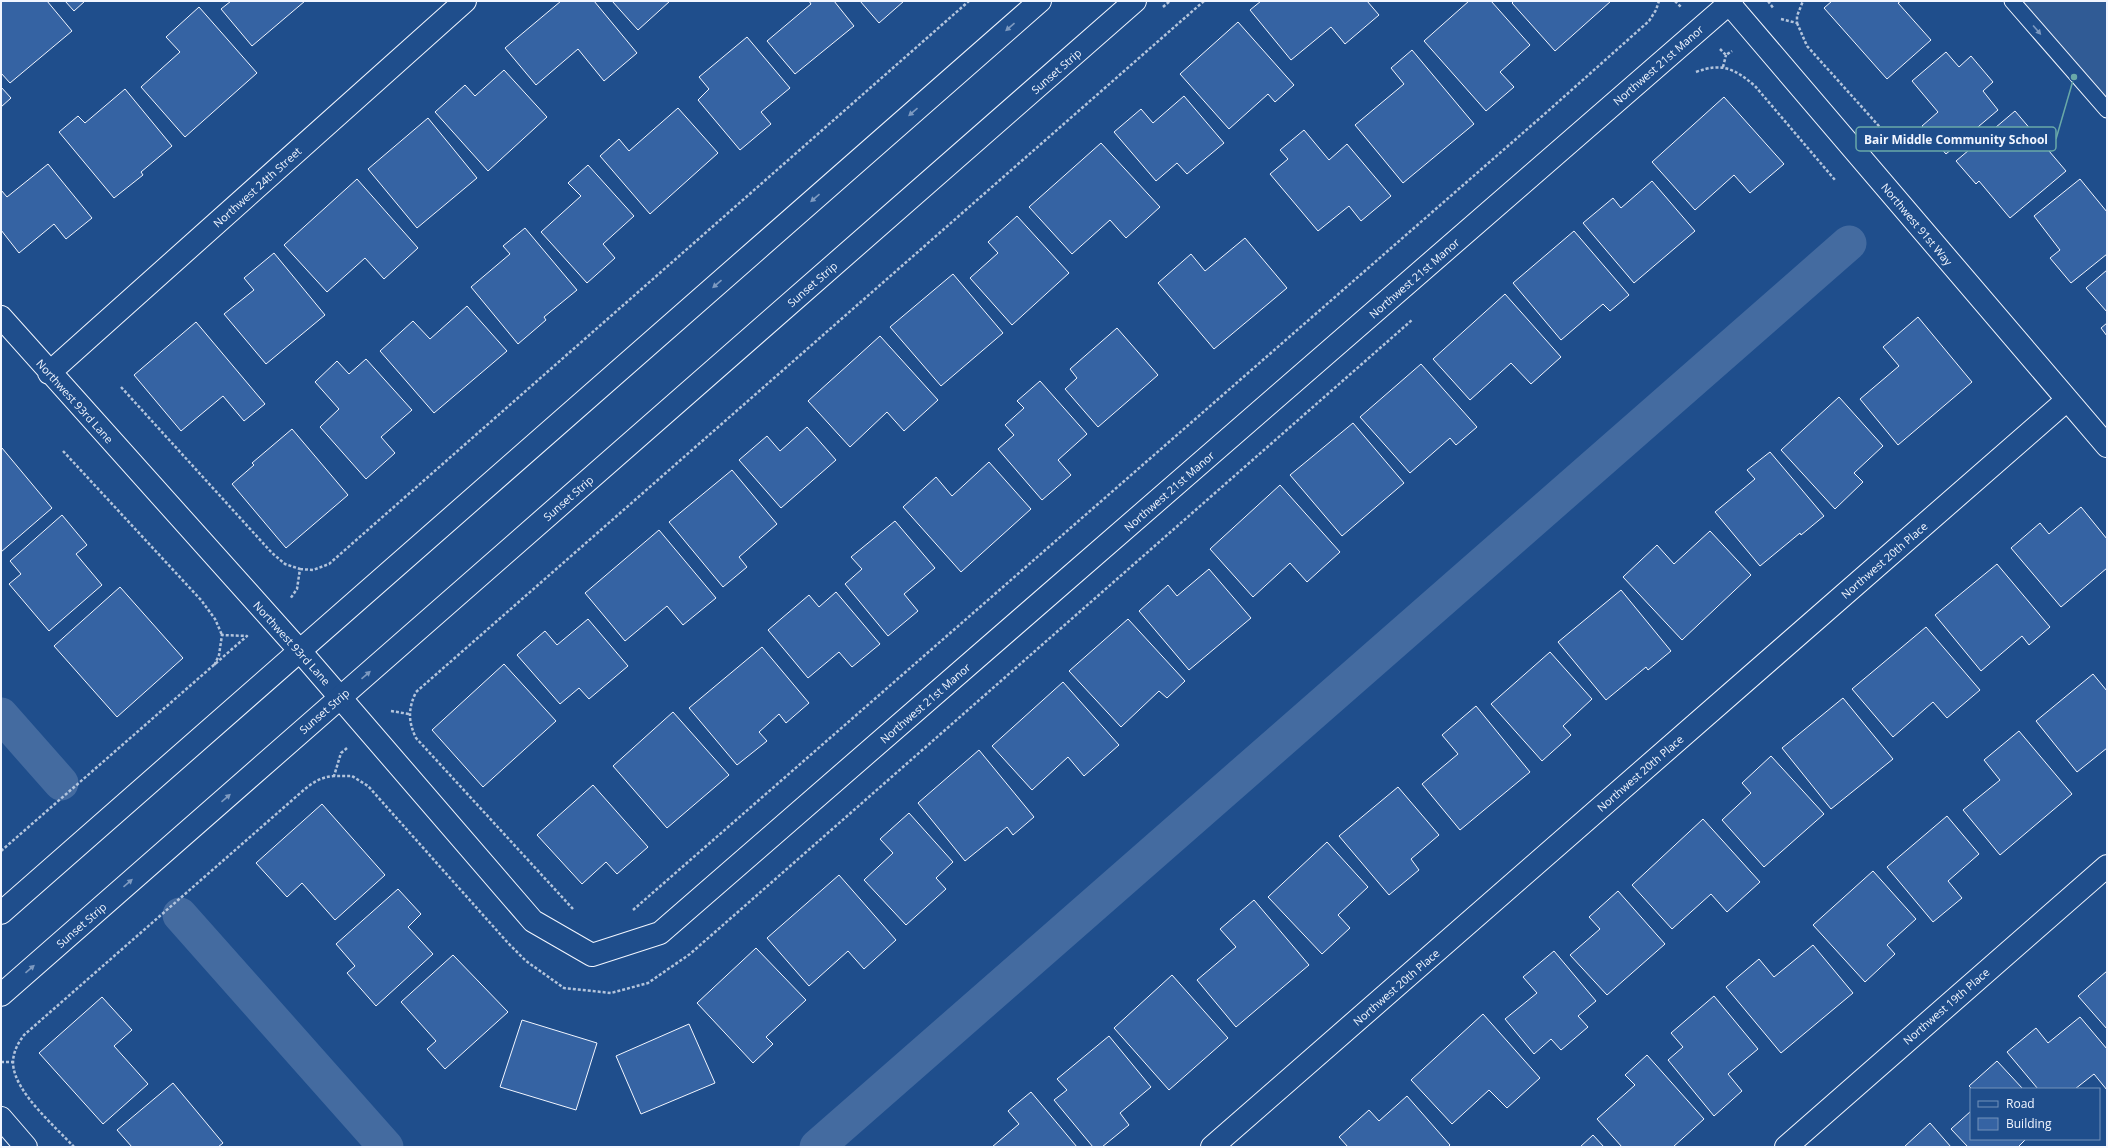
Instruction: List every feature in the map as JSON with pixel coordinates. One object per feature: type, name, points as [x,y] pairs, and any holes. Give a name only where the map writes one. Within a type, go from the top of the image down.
[{"type":"street","name":"Northwest 24th Street","points":[[49,373],[465,1]]},
{"type":"street","points":[[1,913],[1040,1]]},
{"type":"street","name":"Sunset Strip","points":[[1,995],[1135,1]]},
{"type":"street","name":"Northwest 91st Way","points":[[1730,2],[2107,446]]},
{"type":"street","name":"Northwest 21st Manor","points":[[592,955],[660,933],[1730,2]]},
{"type":"street","name":"Northwest 93rd Lane","points":[[1,317],[49,373],[300,651],[533,921],[592,955]]},
{"type":"street","name":"Northwest 20th Place","points":[[1212,1147],[2067,400]]},
{"type":"street","name":"Northwest 19th Place","points":[[1786,1147],[2107,866]]},
{"type":"street","points":[[1,1118],[26,1147]]},
{"type":"lane","points":[[2012,1],[2107,110]]},
{"type":"path","points":[[121,387],[272,553],[285,564],[300,569],[313,570],[329,564],[970,1]]},
{"type":"path","points":[[575,912],[416,738],[410,724],[409,714],[410,705],[416,692],[1204,1]]},
{"type":"path","points":[[628,914],[1548,111],[1649,21],[1656,10],[1659,1]]},
{"type":"path","points":[[1803,1],[1797,16],[1797,23],[1807,46],[1887,135]]},
{"type":"path","points":[[1781,19],[1797,23]]},
{"type":"path","points":[[1723,67],[1726,55]]},
{"type":"path","points":[[1690,77],[1696,72],[1708,67],[1723,67],[1739,72],[1755,86],[1835,180]]},
{"type":"path","points":[[63,451],[201,600],[215,618],[222,635],[219,655],[214,666]]},
{"type":"path","points":[[1,851],[293,596],[297,589],[300,569]]},
{"type":"path","points":[[222,635],[247,636]]},
{"type":"path","points":[[74,1147],[27,1096],[15,1076],[13,1062],[15,1048],[24,1035],[312,783],[324,777],[334,776]]},
{"type":"path","points":[[1,1062],[13,1062]]},
{"type":"shaded area","points":[[2020,1],[2107,1],[2107,101]]},
{"type":"building","points":[[1,1],[47,1],[72,31],[10,83],[1,73]]},
{"type":"building","points":[[65,1],[85,1],[74,11]]},
{"type":"building","points":[[231,1],[305,1],[252,46],[221,9]]},
{"type":"building","points":[[561,1],[594,1],[637,53],[604,81],[578,49],[536,85],[505,48]]},
{"type":"building","points":[[612,1],[670,1],[638,30]]},
{"type":"building","points":[[809,1],[834,1],[854,26],[795,74],[767,41],[811,4]]},
{"type":"building","points":[[860,1],[904,1],[879,23]]},
{"type":"building","points":[[1261,1],[1367,1],[1379,15],[1345,44],[1331,27],[1291,60],[1250,10]]},
{"type":"building","points":[[1469,1],[1491,1],[1530,45],[1500,72],[1514,87],[1486,111],[1424,41]]},
{"type":"building","points":[[1514,1],[1611,1],[1555,51],[1512,3]]},
{"type":"building","points":[[1832,1],[1901,1],[1898,3],[1931,40],[1887,79],[1824,8]]},
{"type":"building","points":[[199,7],[257,73],[185,137],[141,87],[180,52],[166,37]]},
{"type":"building","points":[[1238,22],[1294,85],[1275,102],[1268,94],[1229,129],[1180,74]]},
{"type":"building","points":[[747,37],[790,88],[761,112],[771,124],[740,150],[698,100],[709,89],[699,77]]},
{"type":"building","points":[[1412,50],[1474,124],[1403,183],[1355,125],[1404,84],[1391,68]]},
{"type":"building","points":[[1946,52],[1959,67],[1971,56],[1993,82],[1983,91],[1998,110],[1946,154],[1922,126],[1938,112],[1912,81]]},
{"type":"building","points":[[504,70],[547,117],[488,171],[435,112],[465,85],[475,96]]},
{"type":"building","points":[[1,87],[11,98],[1,107]]},
{"type":"building","points":[[125,89],[172,146],[141,172],[143,175],[114,198],[59,132],[78,116],[85,123]]},
{"type":"building","points":[[1184,96],[1224,143],[1187,174],[1177,163],[1156,181],[1114,132],[1141,109],[1153,123]]},
{"type":"building","points":[[1724,97],[1784,164],[1750,193],[1734,175],[1695,210],[1652,162]]},
{"type":"building","points":[[678,108],[718,153],[650,214],[600,156],[619,139],[629,151]]},
{"type":"building","points":[[2015,111],[2066,171],[2010,218],[1979,181],[1976,184],[1956,161]]},
{"type":"building","points":[[428,118],[477,178],[417,228],[368,169]]},
{"type":"building","points":[[1304,130],[1329,160],[1347,144],[1391,196],[1361,221],[1349,206],[1318,231],[1270,174],[1288,159],[1280,150]]},
{"type":"building","points":[[1101,143],[1160,207],[1126,238],[1110,220],[1072,254],[1029,207]]},
{"type":"building","points":[[48,164],[92,218],[66,239],[54,224],[19,253],[1,230],[1,190],[7,197]]},
{"type":"building","points":[[588,165],[634,216],[603,244],[615,258],[587,283],[541,232],[581,196],[568,183]]},
{"type":"building","points":[[357,179],[418,248],[384,279],[365,258],[327,292],[284,245]]},
{"type":"building","points":[[2080,179],[2107,212],[2107,254],[2071,283],[2050,258],[2060,250],[2034,216]]},
{"type":"building","points":[[1652,181],[1695,231],[1634,283],[1583,223],[1613,198],[1621,208]]},
{"type":"building","points":[[1017,216],[1069,273],[1012,325],[970,278],[998,253],[988,242]]},
{"type":"building","points":[[525,228],[577,290],[544,317],[546,320],[518,344],[471,287],[510,254],[503,246]]},
{"type":"building","points":[[1574,231],[1629,295],[1610,311],[1603,304],[1561,340],[1513,283]]},
{"type":"building","points":[[1245,238],[1287,288],[1214,349],[1158,283],[1191,254],[1205,271]]},
{"type":"building","points":[[274,253],[325,315],[266,364],[224,314],[254,290],[244,278]]},
{"type":"building","points":[[2107,270],[2107,312],[2086,288]]},
{"type":"building","points":[[953,274],[1003,333],[941,386],[890,327]]},
{"type":"building","points":[[1505,294],[1561,357],[1531,384],[1511,363],[1470,400],[1433,359]]},
{"type":"building","points":[[467,306],[507,351],[434,413],[380,351],[413,321],[430,339]]},
{"type":"building","points":[[1918,317],[1972,382],[1898,445],[1860,399],[1899,366],[1883,347]]},
{"type":"building","points":[[196,322],[265,404],[244,421],[223,396],[181,431],[134,375]]},
{"type":"building","points":[[2107,323],[2107,336],[2101,328]]},
{"type":"building","points":[[1117,328],[1158,375],[1098,427],[1065,389],[1077,378],[1070,369]]},
{"type":"building","points":[[880,336],[938,400],[904,431],[887,412],[850,447],[808,401]]},
{"type":"building","points":[[366,359],[412,410],[381,437],[395,453],[366,479],[320,427],[339,409],[315,382],[337,361],[349,374]]},
{"type":"building","points":[[1421,364],[1477,427],[1456,445],[1450,438],[1410,473],[1360,417]]},
{"type":"building","points":[[1040,381],[1087,434],[1058,460],[1071,475],[1042,500],[998,449],[1014,435],[1005,425],[1024,408],[1017,401]]},
{"type":"building","points":[[1839,397],[1883,446],[1854,473],[1863,482],[1835,509],[1781,450]]},
{"type":"building","points":[[1353,423],[1404,483],[1342,536],[1290,475]]},
{"type":"building","points":[[807,427],[836,460],[781,508],[739,460],[767,436],[780,451]]},
{"type":"building","points":[[292,429],[348,495],[286,548],[232,484],[254,465],[252,463]]},
{"type":"building","points":[[2,448],[52,508],[1,552],[1,449]]},
{"type":"building","points":[[1770,452],[1824,516],[1801,535],[1800,533],[1760,566],[1715,512],[1755,479],[1747,470]]},
{"type":"building","points":[[989,462],[1031,509],[961,572],[903,507],[936,477],[952,496]]},
{"type":"building","points":[[732,470],[777,524],[739,557],[747,567],[723,587],[669,522]]},
{"type":"building","points":[[1280,485],[1340,552],[1307,582],[1290,563],[1253,597],[1210,549]]},
{"type":"building","points":[[2081,507],[2107,539],[2107,568],[2061,607],[2011,548],[2040,523],[2049,534]]},
{"type":"building","points":[[62,515],[87,545],[76,554],[102,585],[49,631],[9,584],[21,574],[10,561]]},
{"type":"building","points":[[895,521],[935,568],[904,594],[918,611],[888,636],[845,584],[862,569],[851,557]]},
{"type":"building","points":[[659,530],[716,598],[683,625],[667,606],[625,641],[585,593]]},
{"type":"building","points":[[1710,531],[1751,575],[1682,640],[1623,577],[1657,545],[1674,564]]},
{"type":"building","points":[[1997,564],[2050,627],[2029,645],[2022,636],[1981,671],[1935,615]]},
{"type":"building","points":[[1209,569],[1251,618],[1189,670],[1139,611],[1168,585],[1177,596]]},
{"type":"building","points":[[120,587],[183,658],[117,717],[54,646]]},
{"type":"building","points":[[1621,590],[1671,651],[1648,670],[1646,667],[1606,700],[1558,642]]},
{"type":"building","points":[[836,592],[880,644],[852,667],[839,652],[808,678],[768,630],[809,595],[819,607]]},
{"type":"building","points":[[588,619],[628,666],[589,699],[579,688],[560,704],[517,655],[545,631],[557,645]]},
{"type":"building","points":[[1128,619],[1185,681],[1167,698],[1159,691],[1121,727],[1069,671]]},
{"type":"building","points":[[1926,627],[1980,690],[1947,718],[1933,702],[1893,737],[1852,689]]},
{"type":"building","points":[[762,647],[809,703],[786,723],[779,714],[759,732],[767,741],[737,765],[689,708]]},
{"type":"building","points":[[1550,652],[1592,699],[1563,726],[1571,735],[1542,761],[1491,704]]},
{"type":"building","points":[[504,664],[556,721],[483,787],[432,730]]},
{"type":"building","points":[[2093,674],[2107,691],[2107,748],[2077,772],[2036,721]]},
{"type":"building","points":[[1063,682],[1119,745],[1084,776],[1068,757],[1032,790],[992,746]]},
{"type":"building","points":[[1843,698],[1893,759],[1831,809],[1782,748]]},
{"type":"building","points":[[1476,706],[1530,772],[1460,830],[1422,784],[1458,754],[1442,735]]},
{"type":"building","points":[[673,712],[729,775],[667,828],[613,766]]},
{"type":"building","points":[[2019,731],[2072,794],[2000,855],[1963,810],[2000,780],[1984,760]]},
{"type":"building","points":[[979,750],[1034,817],[1013,835],[1007,827],[965,861],[918,803]]},
{"type":"building","points":[[1771,756],[1824,814],[1764,867],[1722,820],[1751,793],[1742,783]]},
{"type":"building","points":[[593,785],[648,847],[617,874],[606,862],[582,884],[537,835]]},
{"type":"building","points":[[1398,787],[1439,835],[1411,859],[1419,870],[1389,895],[1339,836]]},
{"type":"building","points":[[322,804],[385,875],[335,920],[302,883],[287,897],[256,863]]},
{"type":"building","points":[[909,813],[953,862],[936,878],[946,889],[906,925],[864,880],[893,853],[880,839]]},
{"type":"building","points":[[1947,816],[1979,854],[1948,881],[1962,898],[1933,922],[1887,867]]},
{"type":"building","points":[[1703,819],[1760,882],[1727,912],[1711,894],[1672,929],[1632,885]]},
{"type":"building","points":[[1327,842],[1368,887],[1338,915],[1350,928],[1322,954],[1268,897]]},
{"type":"building","points":[[1873,871],[1916,919],[1887,945],[1895,954],[1865,982],[1813,925]]},
{"type":"building","points":[[839,875],[896,940],[864,969],[848,951],[809,986],[767,938]]},
{"type":"building","points":[[398,889],[421,914],[408,927],[433,954],[376,1006],[347,973],[355,966],[336,944]]},
{"type":"building","points":[[1618,891],[1665,944],[1607,995],[1570,955],[1600,929],[1589,917]]},
{"type":"building","points":[[1254,900],[1309,965],[1236,1027],[1197,980],[1236,947],[1220,929]]},
{"type":"building","points":[[1813,945],[1853,993],[1781,1053],[1726,987],[1759,959],[1774,977]]},
{"type":"building","points":[[756,948],[806,1000],[766,1037],[773,1044],[753,1063],[697,1003]]},
{"type":"building","points":[[1554,951],[1596,1001],[1578,1016],[1588,1027],[1561,1050],[1551,1039],[1534,1054],[1505,1019],[1537,993],[1523,977]]},
{"type":"building","points":[[453,955],[508,1012],[445,1069],[427,1049],[436,1041],[401,1002]]},
{"type":"building","points":[[2107,971],[2107,1029],[2078,996]]},
{"type":"building","points":[[1172,975],[1228,1038],[1169,1090],[1114,1028]]},
{"type":"building","points":[[1714,996],[1758,1049],[1728,1074],[1742,1091],[1714,1116],[1668,1060],[1683,1047],[1671,1033]]},
{"type":"building","points":[[102,997],[132,1030],[114,1046],[148,1084],[103,1124],[39,1053]]},
{"type":"building","points":[[1483,1014],[1540,1078],[1507,1108],[1489,1090],[1452,1124],[1411,1080]]},
{"type":"building","points":[[2080,1017],[2107,1049],[2107,1090],[2094,1074],[2076,1088],[2037,1088],[2007,1052],[2036,1028],[2048,1043]]},
{"type":"building","points":[[522,1020],[597,1043],[576,1110],[500,1087]]},
{"type":"building","points":[[689,1024],[715,1083],[641,1114],[616,1056]]},
{"type":"building","points":[[1109,1036],[1151,1087],[1120,1113],[1129,1125],[1102,1147],[1093,1147],[1054,1100],[1067,1090],[1057,1079]]},
{"type":"building","points":[[1647,1055],[1704,1119],[1673,1147],[1622,1147],[1597,1119],[1635,1085],[1625,1075]]},
{"type":"building","points":[[1997,1061],[2022,1088],[1971,1088],[1969,1086]]},
{"type":"building","points":[[173,1083],[223,1143],[218,1147],[132,1147],[117,1130]]},
{"type":"building","points":[[1031,1092],[1077,1147],[992,1147],[1019,1124],[1008,1111]]},
{"type":"building","points":[[1407,1096],[1450,1145],[1448,1147],[1348,1147],[1339,1137],[1369,1110],[1379,1121]]},
{"type":"building","points":[[1970,1112],[1970,1140],[2025,1140],[2018,1147],[1968,1147],[1951,1129]]},
{"type":"building","points":[[1930,1123],[1951,1147],[1904,1147]]},
{"type":"building","points":[[1593,1135],[1604,1147],[1580,1147]]},
{"type":"waterway","points":[[817,1147],[1849,243]]},
{"type":"waterway","points":[[1,715],[61,783]]},
{"type":"waterway","points":[[180,915],[386,1147]]},
{"type":"place","name":"Bair Middle Community School","points":[[2074,77]]}]
